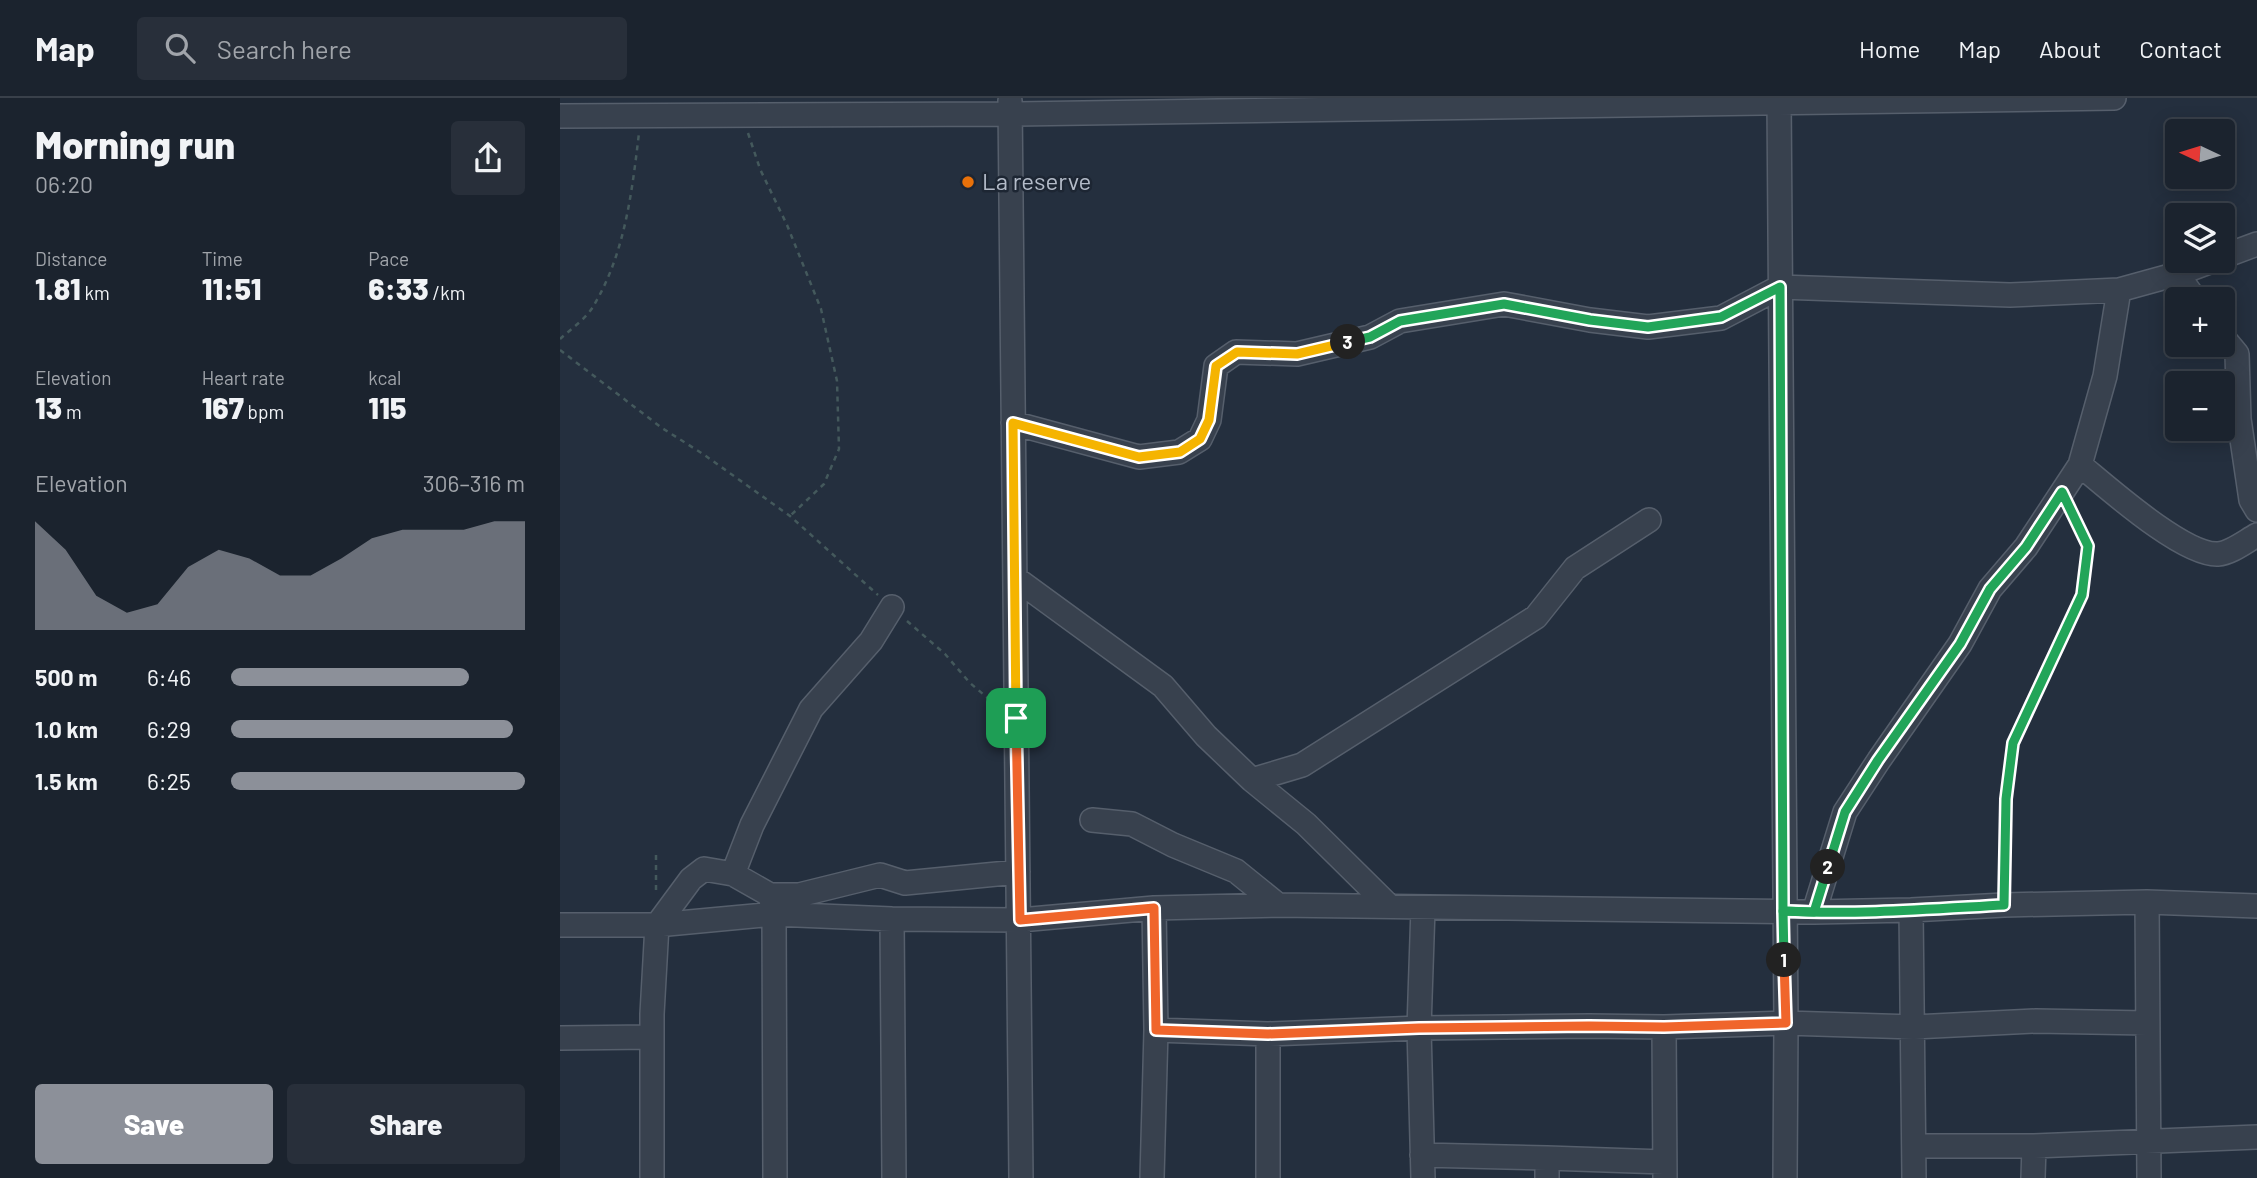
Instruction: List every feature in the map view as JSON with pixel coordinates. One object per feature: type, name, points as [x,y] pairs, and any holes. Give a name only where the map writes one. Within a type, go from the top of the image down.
[{"type":"street","points":[[560,116],[642,106],[742,115],[1010,106],[2114,98]]},
{"type":"street","points":[[1779,100],[1785,1178]]},
{"type":"street","points":[[1010,106],[1021,1178]]},
{"type":"street","points":[[2235,252],[2257,244]]},
{"type":"street","points":[[1013,423],[1139,457],[1180,452],[1200,439],[1209,420],[1216,366],[1237,352],[1297,354],[1370,337],[1400,321],[1504,304],[1590,320],[1648,327],[1721,317],[1780,287],[2010,295],[2119,290],[2177,274],[2186,287]]},
{"type":"street","points":[[1814,912],[1845,812],[1878,760],[1960,644],[1990,589],[2026,547],[2080,465],[2105,376],[2119,290]]},
{"type":"street","points":[[2235,352],[2239,419],[2251,500],[2257,510]]},
{"type":"street","points":[[2080,465],[2156,526],[2205,554],[2222,554],[2257,535]]},
{"type":"street","points":[[1252,780],[1302,765],[1536,617],[1575,568],[1649,520]]},
{"type":"street","points":[[1015,578],[1163,686],[1206,736],[1252,780],[1306,824],[1388,905]]},
{"type":"street","points":[[733,874],[752,825],[811,709],[871,641],[891,607]]},
{"type":"street","points":[[1092,820],[1132,824],[1173,845],[1236,871],[1278,905]]},
{"type":"street","points":[[652,1178],[652,1037],[657,925],[691,879],[704,869],[733,874],[772,905],[892,919],[1020,920],[1154,908],[1278,905],[1814,912],[2147,902],[2257,906]]},
{"type":"street","points":[[560,925],[657,925],[772,905],[799,895],[880,875],[905,883],[1018,872]]},
{"type":"street","points":[[2147,902],[2149,1178]]},
{"type":"street","points":[[772,905],[775,1178]]},
{"type":"street","points":[[1152,1178],[1156,1030],[1154,908]]},
{"type":"street","points":[[1423,908],[1419,1028],[1422,1166],[1665,1170],[1664,1027]]},
{"type":"street","points":[[1911,910],[1914,1178]]},
{"type":"street","points":[[892,919],[894,1178]]},
{"type":"street","points":[[1156,1030],[1268,1034],[1419,1028],[1664,1027],[1786,1023],[1914,1027],[2036,1021],[2147,1023]]},
{"type":"street","points":[[1268,1034],[1268,1178]]},
{"type":"street","points":[[560,1038],[652,1037]]},
{"type":"street","points":[[1914,1146],[2034,1146],[2257,1137]]},
{"type":"street","points":[[2034,1146],[2034,1178]]},
{"type":"path","points":[[560,340],[593,307],[620,246],[634,181],[642,106]]},
{"type":"path","points":[[742,115],[760,169],[787,225],[821,309],[837,381],[839,449],[824,484],[790,516]]},
{"type":"path","points":[[560,350],[662,428],[790,516],[945,654],[970,683],[1016,718]]},
{"type":"path","points":[[2004,905],[2006,799],[2013,743],[2082,595],[2088,546],[2062,492]]},
{"type":"path","points":[[656,855],[657,925]]},
{"type":"place","name":"La reserve","points":[[968,182]]},
{"type":"route","points":[[1016,718],[1013,423],[1139,457],[1180,452],[1200,439],[1209,420],[1216,366],[1237,352],[1297,354],[1370,337],[1400,321],[1504,304],[1590,320],[1648,327],[1721,317],[1780,287],[1783,911],[1814,912],[1845,812],[1878,760],[1960,644],[1990,589],[2026,547],[2062,492],[2088,546],[2082,595],[2013,743],[2006,799],[2004,905],[1911,910],[1814,912],[1783,911],[1786,1023],[1664,1027],[1419,1028],[1268,1034],[1156,1030],[1154,908],[1020,920],[1016,718]]}]
